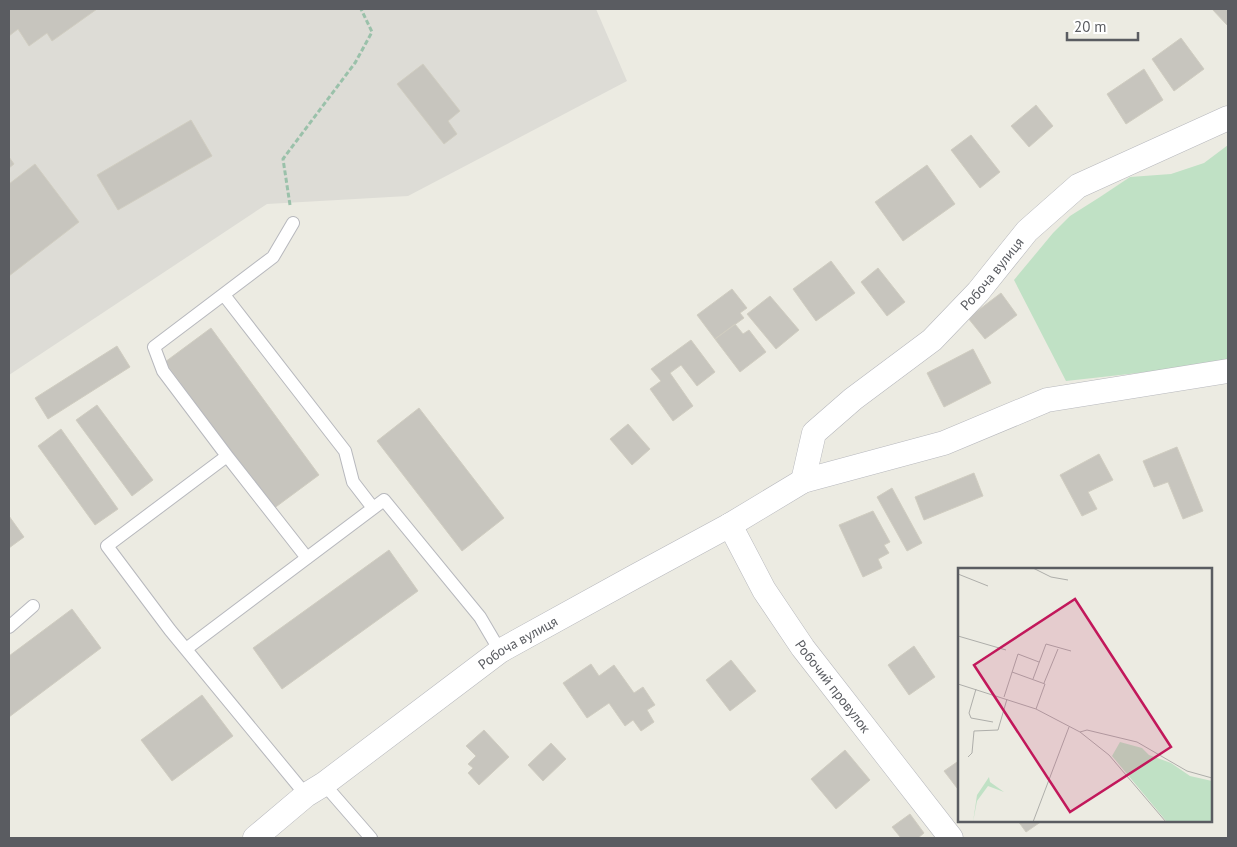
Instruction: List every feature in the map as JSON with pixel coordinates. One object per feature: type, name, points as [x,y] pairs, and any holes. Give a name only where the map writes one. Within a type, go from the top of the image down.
[{"type":"street","name":"Робоча вулиця","points":[[803,482],[814,433],[853,399],[932,340],[978,292],[1027,231],[1078,186],[1228,118]]},
{"type":"street","name":"Робоча вулиця","points":[[255,838],[315,789],[500,651],[803,482],[944,443],[1047,400],[1228,371]]},
{"type":"street","name":"Робочий провулок","points":[[730,524],[764,590],[803,648],[951,838]]},
{"type":"lane","points":[[292,223],[273,257],[154,347],[163,371],[307,558]]},
{"type":"lane","points":[[224,294],[344,451],[353,482],[374,508]]},
{"type":"lane","points":[[227,456],[107,546],[186,648],[315,789],[371,838]]},
{"type":"lane","points":[[186,648],[384,500],[480,617],[500,651]]},
{"type":"lane","points":[[9,627],[33,606]]},
{"type":"path","points":[[292,223],[284,159],[355,63],[372,32],[361,9]]},
{"type":"shaded area","points":[[9,9],[596,9],[627,81],[408,196],[267,204],[9,375]]},
{"type":"green space","points":[[1228,145],[1228,363],[1066,381],[1014,280],[1053,233],[1070,216],[1130,177],[1171,174],[1204,163]]},
{"type":"building","points":[[9,9],[97,9],[52,41],[47,33],[29,46],[18,29],[9,36]]},
{"type":"building","points":[[1212,9],[1228,9],[1227,25]]},
{"type":"building","points":[[1181,38],[1204,69],[1174,91],[1152,59]]},
{"type":"building","points":[[423,64],[460,111],[448,121],[457,134],[444,144],[397,84]]},
{"type":"building","points":[[1144,69],[1163,100],[1126,124],[1107,94]]},
{"type":"building","points":[[1036,105],[1053,126],[1029,147],[1011,126]]},
{"type":"building","points":[[191,120],[212,156],[118,210],[97,175]]},
{"type":"building","points":[[971,135],[1000,172],[980,188],[951,150]]},
{"type":"building","points":[[9,157],[14,164],[9,168]]},
{"type":"building","points":[[35,164],[79,222],[9,276],[9,184]]},
{"type":"building","points":[[927,165],[955,204],[903,241],[875,202]]},
{"type":"building","points":[[831,261],[855,293],[816,321],[793,289]]},
{"type":"building","points":[[878,268],[905,302],[887,316],[861,282]]},
{"type":"building","points":[[732,289],[747,308],[740,313],[744,318],[715,339],[697,315]]},
{"type":"building","points":[[1001,293],[1017,315],[985,339],[968,318]]},
{"type":"building","points":[[770,296],[799,330],[776,349],[747,314]]},
{"type":"building","points":[[735,324],[743,334],[749,330],[766,352],[740,372],[715,339]]},
{"type":"building","points":[[211,328],[319,475],[273,509],[165,362]]},
{"type":"building","points":[[691,340],[715,372],[697,386],[681,365],[670,373],[693,406],[673,421],[650,389],[661,381],[651,369]]},
{"type":"building","points":[[117,346],[130,367],[48,419],[35,398]]},
{"type":"building","points":[[973,349],[991,383],[944,407],[927,373]]},
{"type":"building","points":[[97,405],[153,480],[132,496],[76,420]]},
{"type":"building","points":[[419,408],[504,518],[462,551],[377,441]]},
{"type":"building","points":[[628,424],[650,449],[632,465],[610,439]]},
{"type":"building","points":[[61,429],[118,509],[95,525],[38,446]]},
{"type":"building","points":[[1177,447],[1203,511],[1183,519],[1168,482],[1154,487],[1143,461]]},
{"type":"building","points":[[1099,454],[1113,480],[1088,492],[1097,509],[1082,516],[1060,475]]},
{"type":"building","points":[[974,473],[983,496],[924,520],[915,497]]},
{"type":"building","points":[[892,488],[922,543],[907,551],[877,497]]},
{"type":"building","points":[[873,511],[890,542],[884,545],[889,553],[878,559],[882,568],[863,577],[839,525]]},
{"type":"building","points":[[9,516],[24,537],[9,548]]},
{"type":"building","points":[[389,550],[418,591],[282,689],[253,648]]},
{"type":"building","points":[[72,609],[101,648],[9,717],[9,656]]},
{"type":"building","points":[[914,646],[935,677],[909,695],[888,665]]},
{"type":"building","points":[[731,660],[756,691],[730,711],[706,680]]},
{"type":"building","points":[[591,664],[599,676],[614,665],[634,693],[643,687],[655,705],[647,710],[654,722],[641,731],[633,720],[625,726],[609,703],[587,718],[563,683]]},
{"type":"building","points":[[202,695],[233,736],[172,781],[141,740]]},
{"type":"building","points":[[484,730],[509,757],[479,785],[468,773],[473,768],[468,764],[476,756],[466,746]]},
{"type":"building","points":[[551,743],[566,759],[543,781],[528,765]]},
{"type":"building","points":[[845,750],[870,780],[836,809],[811,779]]},
{"type":"building","points":[[958,761],[958,787],[957,788],[944,771]]},
{"type":"building","points":[[910,814],[924,833],[918,838],[901,838],[892,827]]},
{"type":"building","points":[[1019,822],[1041,822],[1026,832]]}]
